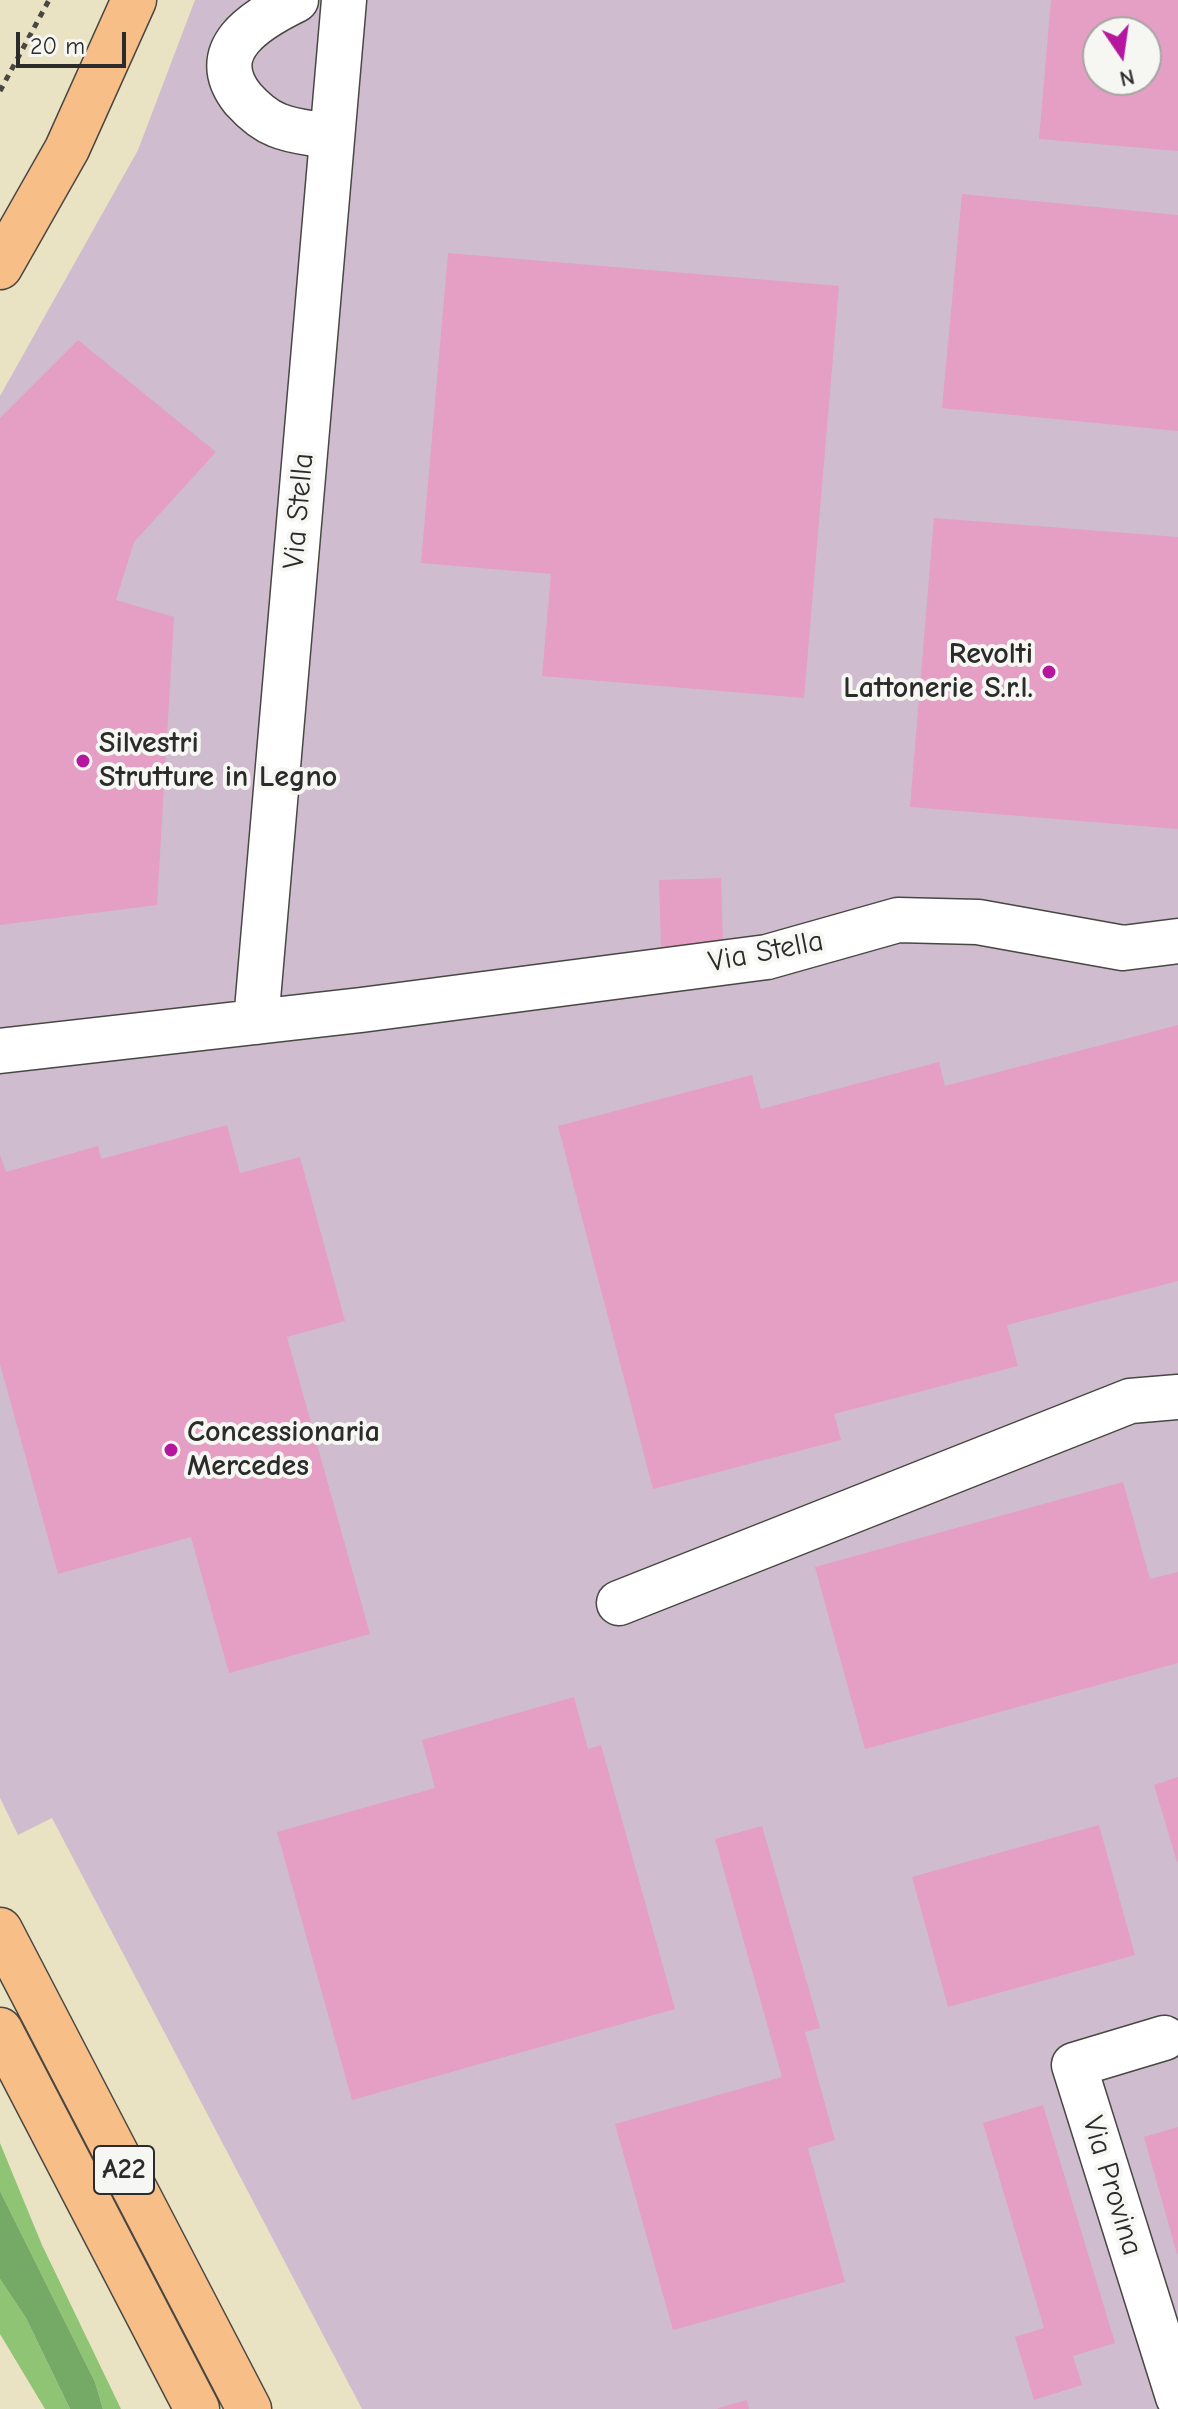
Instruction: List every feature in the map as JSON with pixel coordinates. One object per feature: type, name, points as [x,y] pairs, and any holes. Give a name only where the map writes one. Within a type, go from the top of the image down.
[{"type":"main road","points":[[0,267],[67,149],[134,0]]},
{"type":"main road","name":"A22","points":[[0,1930],[249,2409]]},
{"type":"main road","name":"A22","points":[[0,2030],[197,2409]]},
{"type":"street","points":[[296,0],[246,30],[234,46],[228,65],[237,91],[252,110],[276,125],[331,137]]},
{"type":"street","name":"Via Stella","points":[[256,1022],[344,0]]},
{"type":"street","name":"Via Stella","points":[[0,1051],[767,957],[898,920],[978,922],[1123,948],[1178,941]]},
{"type":"street","points":[[619,1603],[1130,1401],[1178,1397]]},
{"type":"street","name":"Via Provina","points":[[1164,2038],[1074,2065],[1178,2397]]},
{"type":"street","points":[[1163,2409],[1178,2405]]},
{"type":"path","points":[[0,91],[49,0]]},
{"type":"shaded area","points":[[195,0],[1178,0],[1178,2409],[362,2409],[52,1818],[18,1835],[0,1798],[0,396],[138,150]]},
{"type":"green space","points":[[0,2143],[42,2245],[121,2409],[103,2409],[95,2382],[0,2191]]},
{"type":"green space","points":[[0,2191],[95,2382],[103,2409],[70,2409],[26,2318],[0,2279]]},
{"type":"green space","points":[[0,2279],[26,2318],[70,2409],[45,2409],[0,2334]]},
{"type":"building","points":[[1051,0],[1178,0],[1178,151],[1039,139]]},
{"type":"building","points":[[962,194],[1178,215],[1178,431],[942,408]]},
{"type":"building","points":[[448,253],[839,286],[804,698],[542,676],[551,574],[421,563]]},
{"type":"building","name":"Silvestri Strutture in Legno","points":[[78,340],[216,452],[134,542],[116,600],[174,617],[157,905],[0,925],[0,418]]},
{"type":"building","name":"Revolti Lattonerie S.r.l.","points":[[934,518],[1178,537],[1178,829],[910,807]]},
{"type":"building","points":[[721,878],[723,944],[661,947],[659,880]]},
{"type":"building","points":[[1178,1025],[1178,1281],[1007,1325],[1018,1366],[834,1414],[841,1440],[653,1489],[558,1126],[752,1075],[761,1109],[939,1062],[945,1086]]},
{"type":"building","name":"Concessionaria Mercedes","points":[[227,1125],[240,1173],[300,1157],[345,1321],[287,1337],[370,1634],[229,1673],[191,1537],[58,1574],[0,1364],[0,1155],[6,1172],[98,1146],[101,1159]]},
{"type":"building","points":[[1123,1482],[1150,1579],[1178,1572],[1178,1663],[865,1749],[815,1567]]},
{"type":"building","points":[[574,1697],[588,1749],[601,1745],[675,2009],[352,2100],[277,1832],[435,1788],[422,1740]]},
{"type":"building","points":[[1178,1777],[1178,1862],[1177,1862],[1154,1785]]},
{"type":"building","points":[[1099,1825],[1135,1955],[948,2007],[912,1877]]},
{"type":"building","points":[[762,1826],[820,2028],[805,2032],[835,2140],[808,2148],[845,2282],[673,2330],[615,2124],[782,2077],[715,1839]]},
{"type":"building","points":[[1043,2105],[1115,2343],[1073,2356],[1082,2385],[1034,2400],[1015,2337],[1044,2328],[983,2123]]},
{"type":"building","points":[[1178,2127],[1178,2254],[1177,2254],[1144,2137]]},
{"type":"building","points":[[747,2400],[749,2409],[718,2409],[718,2408]]},
{"type":"place","name":"Revolti Lattonerie S.r.l.","points":[[1049,672]]},
{"type":"place","name":"Silvestri Strutture in Legno","points":[[83,761]]},
{"type":"place","name":"Concessionaria Mercedes","points":[[171,1450]]}]
